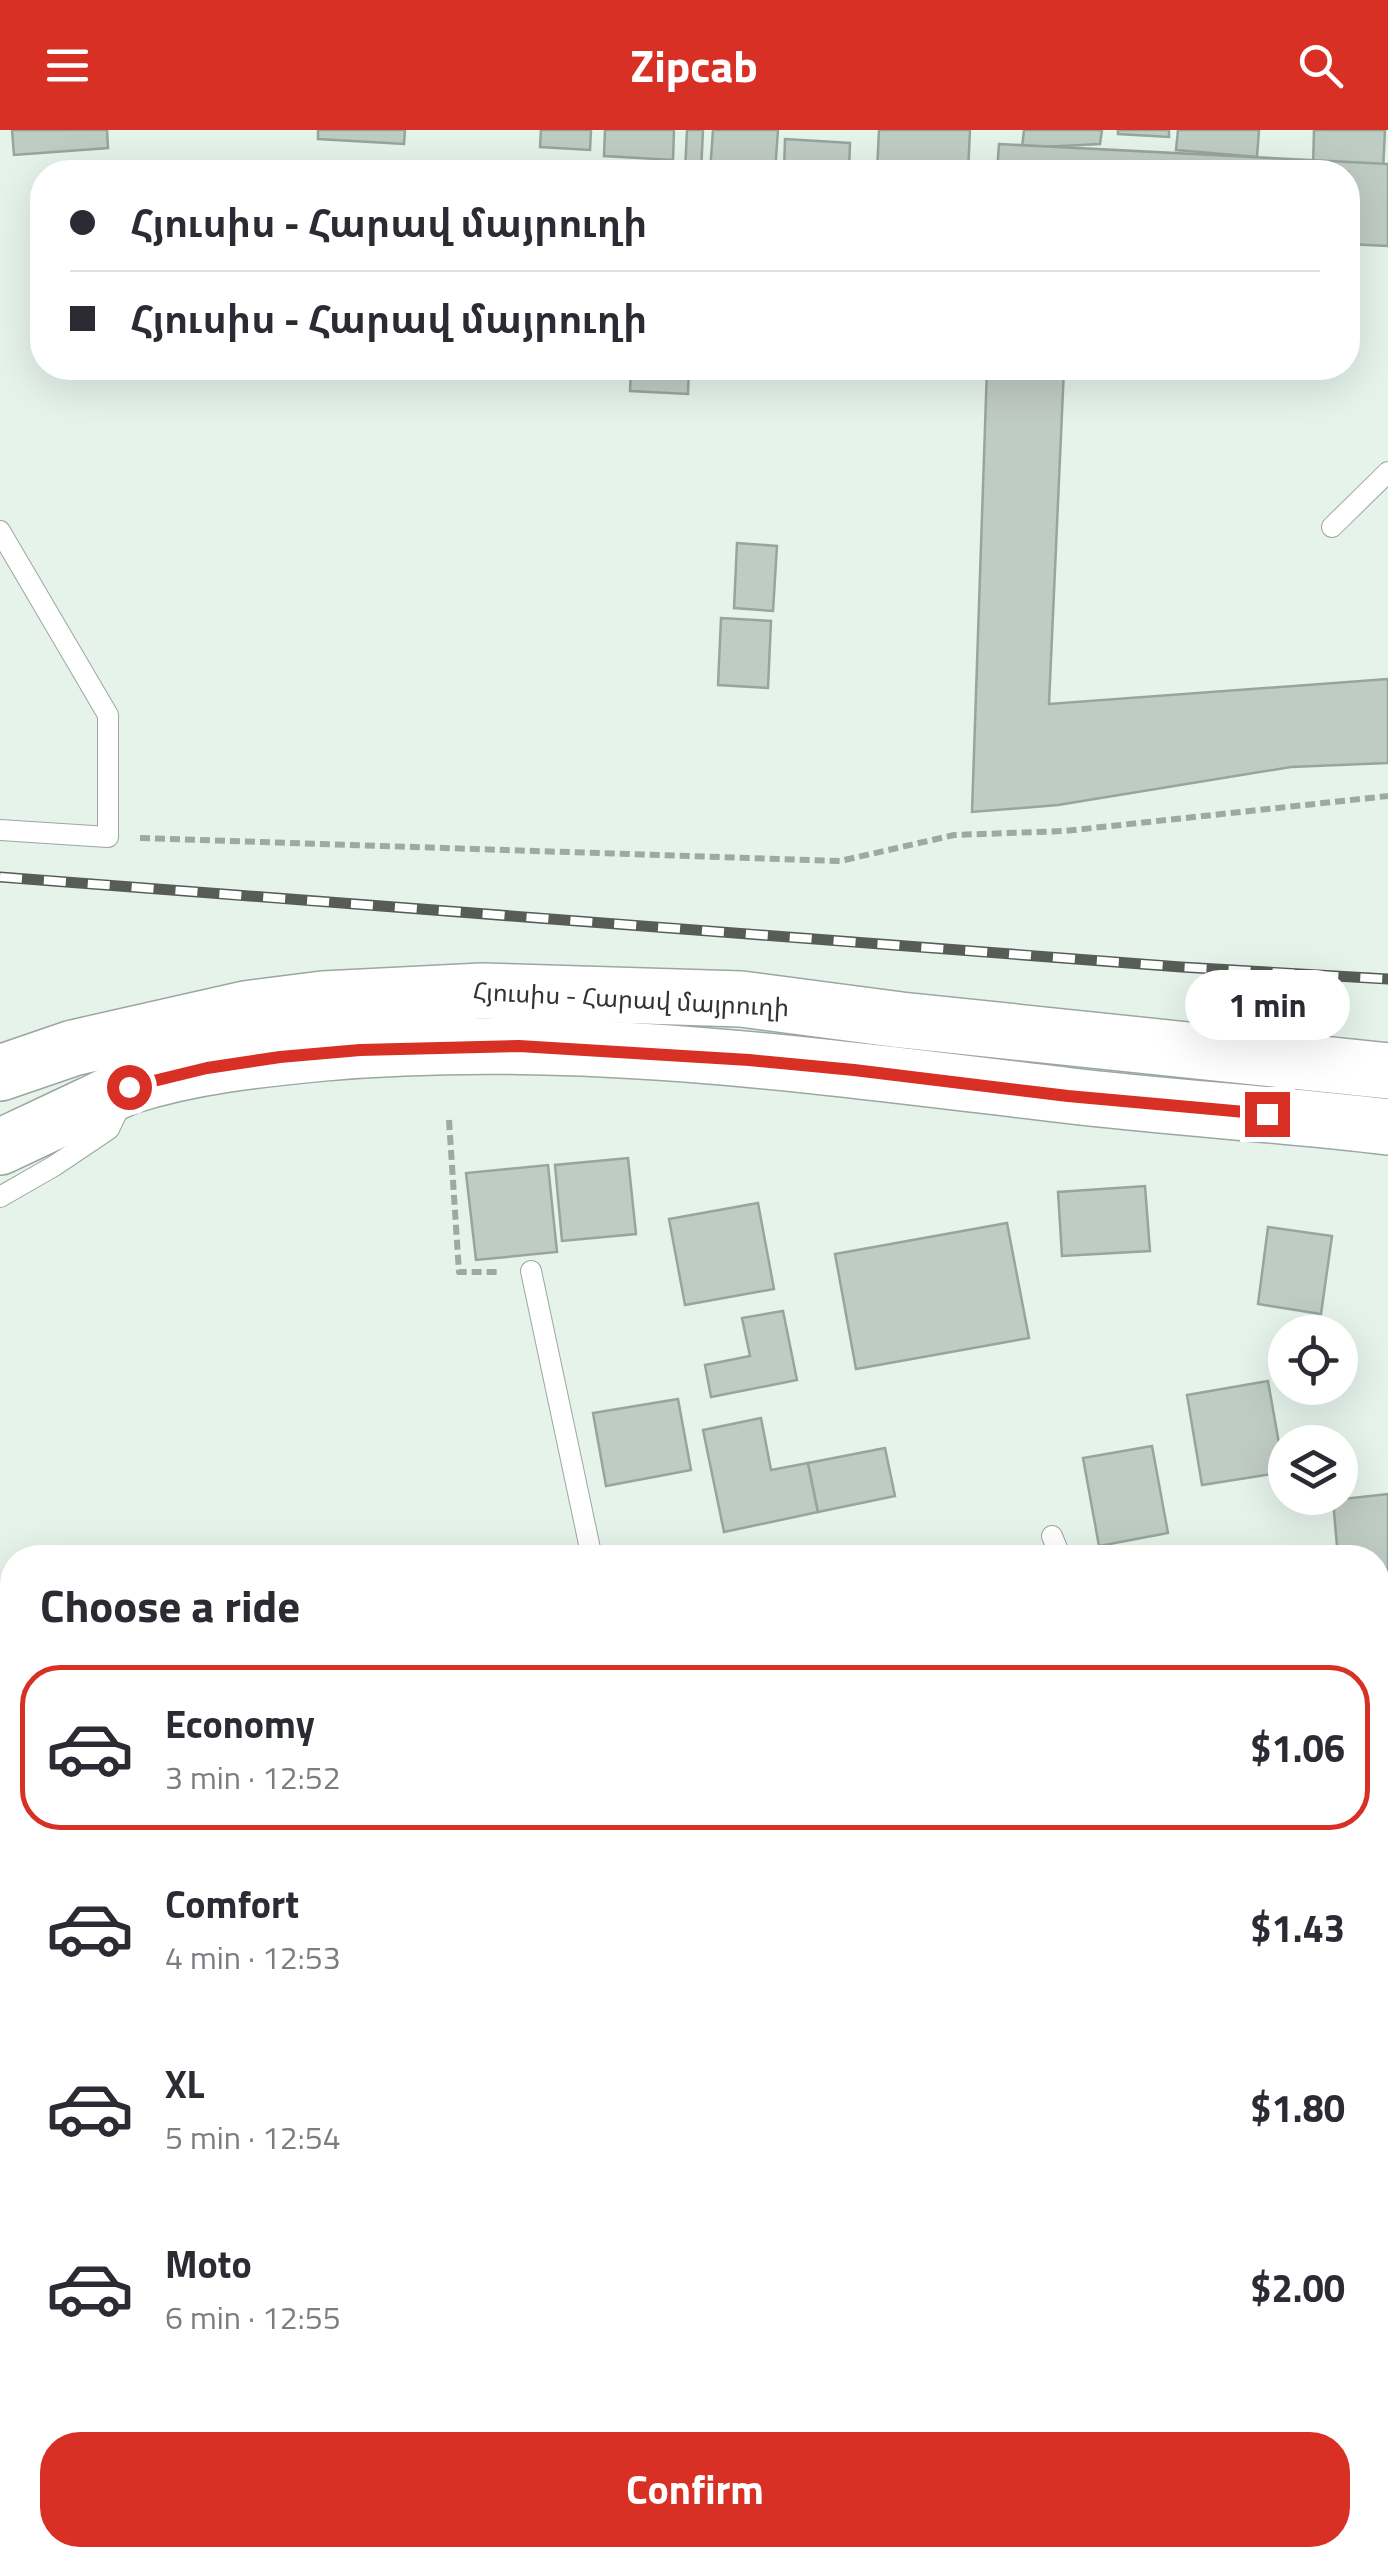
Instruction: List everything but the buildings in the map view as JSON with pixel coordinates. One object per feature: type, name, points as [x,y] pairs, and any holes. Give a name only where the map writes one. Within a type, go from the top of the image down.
[{"type":"main road","name":"Հյուսիս - Հարավ մայրուղի","points":[[8,1058],[73,1048],[245,1009],[323,999],[401,993],[557,992],[741,999],[901,1020],[1388,1071]]},
{"type":"main road","name":"Հյուսիս - Հարավ մայրուղի","points":[[0,1147],[129,1087],[207,1068],[360,1050],[519,1046],[889,1073],[1068,1096],[1388,1127]]},
{"type":"lane","points":[[1332,527],[1388,472]]},
{"type":"lane","points":[[0,531],[108,714],[108,837],[0,830]]},
{"type":"lane","points":[[0,1196],[110,1129],[129,1087]]},
{"type":"lane","points":[[531,1271],[589,1545]]},
{"type":"lane","points":[[1052,1536],[1056,1545]]},
{"type":"path","points":[[108,837],[840,861],[954,836],[1065,830],[1388,796]]},
{"type":"path","points":[[448,1120],[459,1272],[531,1271]]},
{"type":"railway","points":[[0,877],[1181,967],[1388,979]]},
{"type":"route","points":[[129,1087],[207,1068],[280,1057],[440,1046],[519,1046],[749,1060],[1267,1114]]}]
